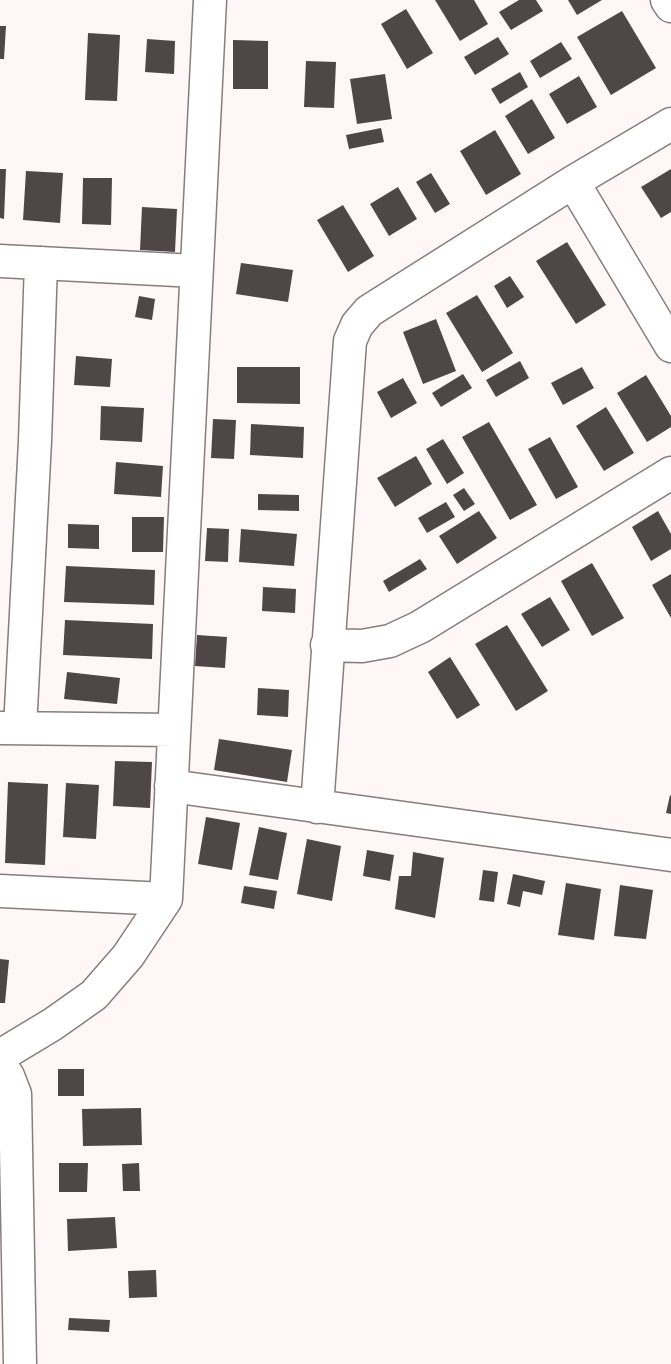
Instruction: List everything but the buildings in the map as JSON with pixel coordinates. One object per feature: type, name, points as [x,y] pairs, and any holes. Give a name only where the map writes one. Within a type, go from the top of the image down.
[{"type":"street","points":[[0,1056],[94,995],[128,956],[166,899],[210,0]]},
{"type":"street","points":[[667,0],[671,6]]},
{"type":"street","points":[[317,807],[350,341],[357,325],[369,312],[671,124]]},
{"type":"street","points":[[573,183],[671,346]]},
{"type":"street","points":[[0,261],[197,271]]},
{"type":"street","points":[[41,262],[35,440],[10,728],[174,730]]},
{"type":"street","points":[[327,645],[362,646],[390,641],[420,627],[671,473]]},
{"type":"street","points":[[171,786],[671,855]]},
{"type":"street","points":[[0,891],[166,899]]},
{"type":"street","points":[[0,1065],[15,1094],[13,1344]]}]
